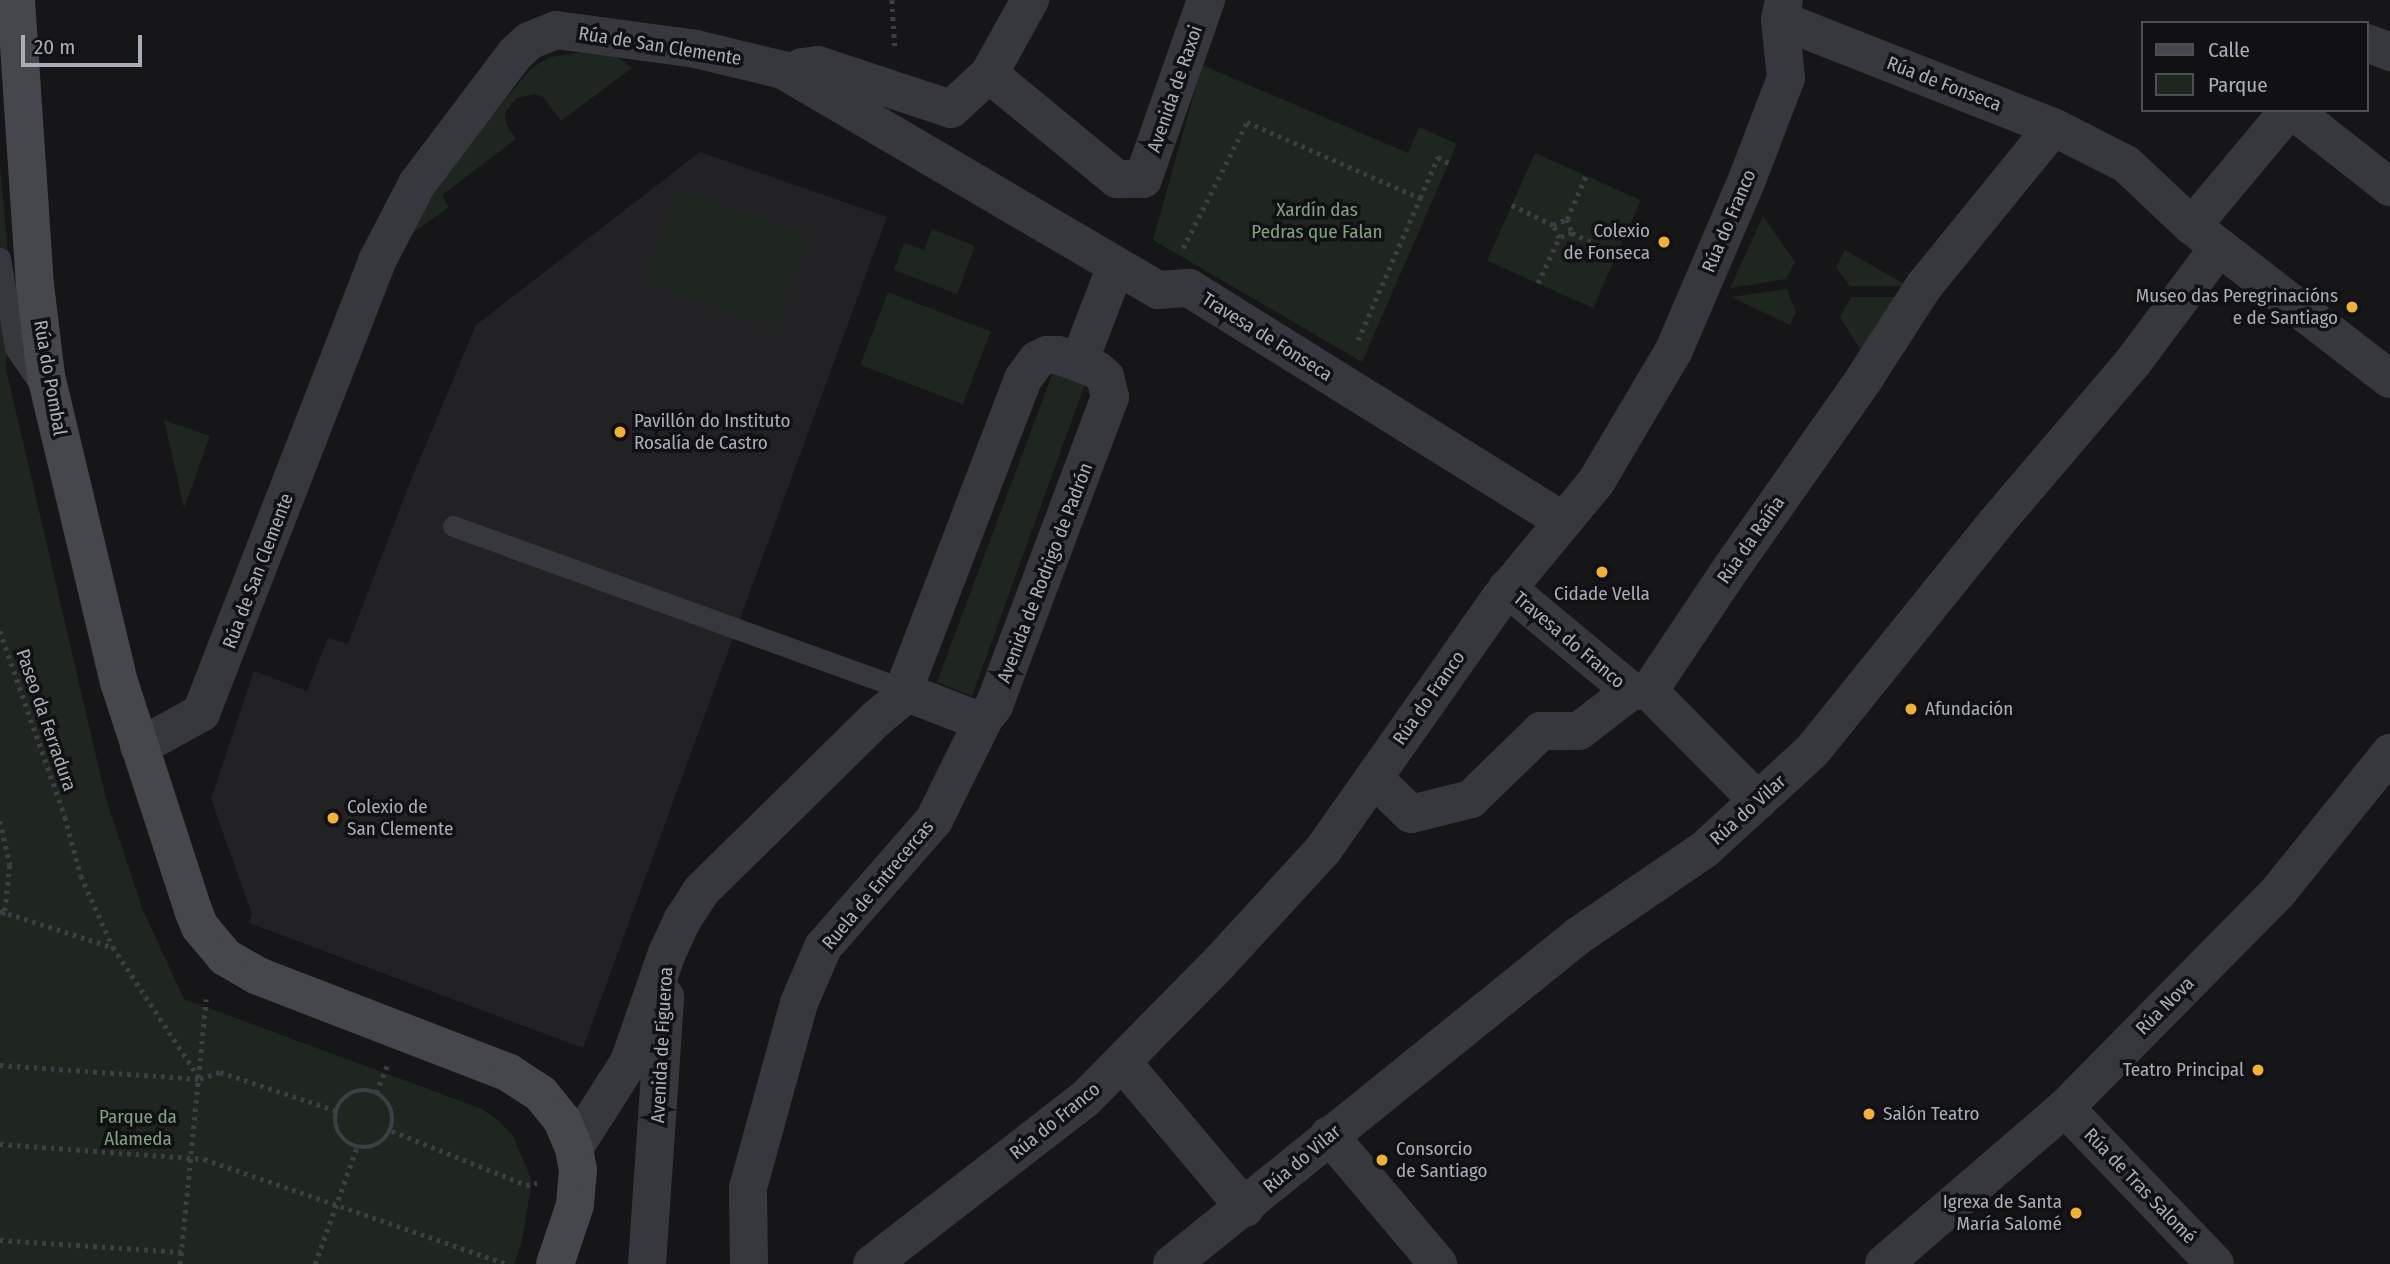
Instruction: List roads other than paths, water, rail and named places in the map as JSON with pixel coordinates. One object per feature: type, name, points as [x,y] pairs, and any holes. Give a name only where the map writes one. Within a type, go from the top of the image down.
[{"type":"street","name":"Rúa do Pombal","points":[[16,0],[41,350],[119,682],[139,747]]},
{"type":"street","points":[[783,70],[818,65],[951,109],[989,74],[1030,0]]},
{"type":"street","name":"Avenida de Raxoi","points":[[989,74],[1117,179],[1143,179],[1206,0]]},
{"type":"street","name":"Rúa de Fonseca","points":[[1782,10],[2053,127],[2126,164],[2206,237],[2390,379]]},
{"type":"street","name":"Rúa do Franco","points":[[872,1264],[1085,1100],[1220,962],[1323,850],[1507,588],[1596,482],[1674,350],[1786,78],[1782,10]]},
{"type":"street","name":"Rúa de San Clemente","points":[[139,747],[201,713],[377,261],[417,184],[515,54],[529,41],[556,30],[696,49],[783,70]]},
{"type":"street","points":[[2369,44],[2390,52]]},
{"type":"street","name":"Travesa de Fonseca","points":[[783,70],[848,105],[1158,290],[1189,288],[1563,521]]},
{"type":"street","name":"Rúa do Vilar","points":[[1172,1264],[1245,1208],[1329,1135],[1577,936],[1704,849],[1812,751],[1980,542],[2133,362],[2206,237],[2289,112]]},
{"type":"street","points":[[2293,112],[2390,187]]},
{"type":"street","name":"Rúa da Raíña","points":[[1375,779],[1411,814],[1471,799],[1541,731],[1579,731],[1640,691],[1732,567],[1864,379],[1924,286],[2053,127]]},
{"type":"street","points":[[1079,362],[1116,266]]},
{"type":"street","name":"Avenida de Rodrigo de Padrón","points":[[910,691],[909,676],[1023,379],[1037,360],[1048,355],[1079,362],[1105,377],[1111,397],[1108,409],[994,705],[985,717]]},
{"type":"street","name":"Travesa do Franco","points":[[1507,588],[1640,691],[1758,802]]},
{"type":"street","points":[[667,953],[683,919],[701,891],[877,718],[910,691],[922,701],[972,718],[985,717]]},
{"type":"street","name":"Ruela de Entrecercas","points":[[749,1264],[748,1188],[799,1003],[823,947],[934,820],[985,717]]},
{"type":"street","points":[[139,747],[193,910],[201,927],[225,957],[258,976],[509,1073],[534,1089],[552,1106],[562,1120],[574,1148],[578,1187],[555,1264]]},
{"type":"street","name":"Rúa Nova","points":[[1884,1264],[2065,1108],[2278,891],[2390,753]]},
{"type":"street","name":"Avenida de Figueroa","points":[[574,1148],[629,1062],[667,953]]},
{"type":"street","name":"Avenida de Figueroa","points":[[647,1264],[667,953]]},
{"type":"street","points":[[1122,1062],[1245,1208]]},
{"type":"street","name":"Rúa de Tras Salomé","points":[[2065,1108],[2215,1264]]},
{"type":"street","points":[[1329,1135],[1438,1264]]},
{"type":"lane","points":[[0,258],[15,348],[51,401]]},
{"type":"lane","points":[[453,526],[910,691]]},
{"type":"place","name":"Colexio de Fonseca","points":[[1664,242]]},
{"type":"place","name":"Museo das Peregrinacións e de Santiago","points":[[2352,307]]},
{"type":"place","name":"Pavillón do Instituto Rosalía de Castro","points":[[620,432]]},
{"type":"place","name":"Cidade Vella","points":[[1602,572]]},
{"type":"place","name":"Afundación","points":[[1911,709]]},
{"type":"place","name":"Colexio de San Clemente","points":[[333,818]]},
{"type":"place","name":"Teatro Principal","points":[[2258,1070]]},
{"type":"place","name":"Salón Teatro","points":[[1869,1114]]},
{"type":"place","name":"Consorcio de Santiago","points":[[1382,1160]]},
{"type":"place","name":"Igrexa de Santa María Salomé","points":[[2076,1213]]},
{"type":"park label","name":"Xardín das Pedras que Falan","points":[[1317,221]]},
{"type":"park label","name":"Parque da Alameda","points":[[138,1128]]}]
